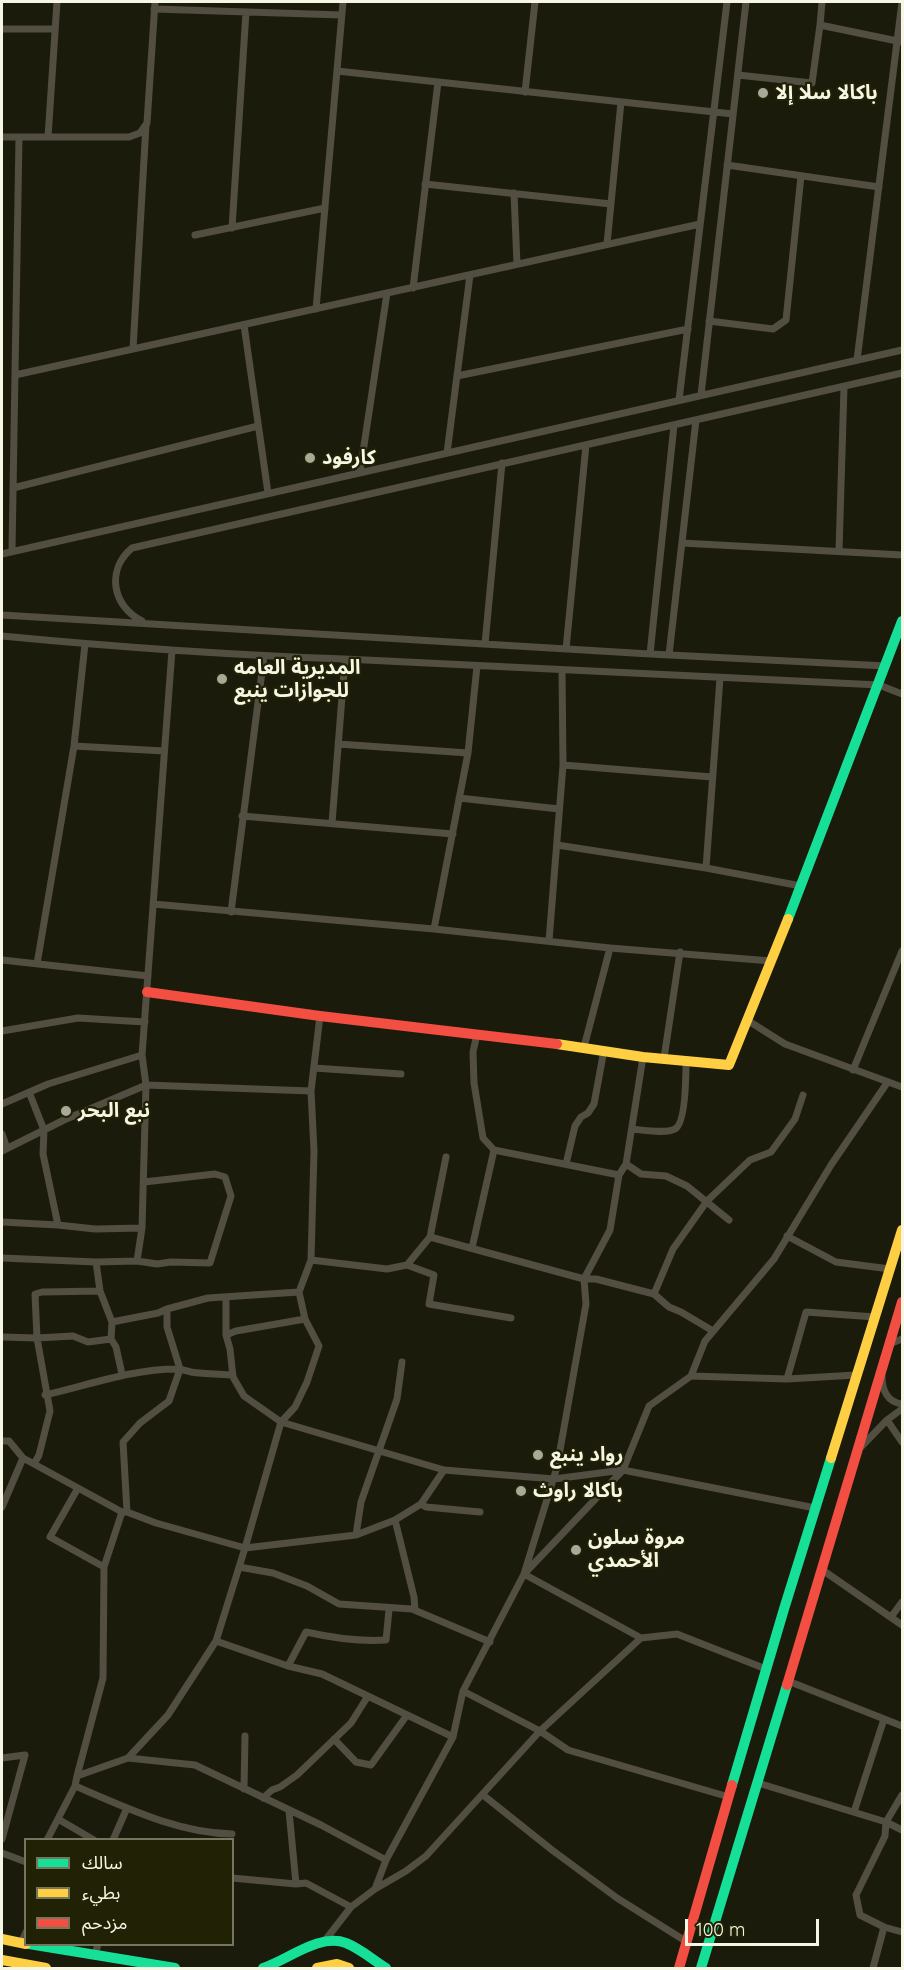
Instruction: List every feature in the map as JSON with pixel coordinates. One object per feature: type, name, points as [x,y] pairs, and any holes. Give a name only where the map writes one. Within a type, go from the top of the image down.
[{"type":"street","points":[[48,137],[57,2]]},
{"type":"street","points":[[315,309],[343,2]]},
{"type":"street","points":[[525,92],[535,2]]},
{"type":"street","points":[[679,400],[727,2]]},
{"type":"street","points":[[700,395],[746,2]]},
{"type":"street","points":[[738,75],[812,83],[822,2]]},
{"type":"street","points":[[857,360],[900,42],[903,2]]},
{"type":"street","points":[[133,349],[154,5],[246,12],[342,15]]},
{"type":"street","points":[[232,228],[246,12]]},
{"type":"street","points":[[820,25],[900,42]]},
{"type":"street","points":[[2,29],[55,29]]},
{"type":"street","points":[[337,71],[733,114]]},
{"type":"street","points":[[413,288],[438,82]]},
{"type":"street","points":[[607,244],[621,102]]},
{"type":"street","points":[[2,137],[135,136],[140,134],[147,123]]},
{"type":"street","points":[[12,551],[19,137]]},
{"type":"street","points":[[727,165],[879,187]]},
{"type":"street","points":[[709,321],[773,328],[786,320],[801,176]]},
{"type":"street","points":[[425,184],[611,204]]},
{"type":"street","points":[[514,193],[517,264]]},
{"type":"street","points":[[195,235],[325,208]]},
{"type":"street","points":[[15,375],[700,224]]},
{"type":"street","points":[[447,453],[470,275]]},
{"type":"street","points":[[360,472],[387,293]]},
{"type":"street","points":[[244,325],[268,493]]},
{"type":"street","points":[[457,376],[688,329]]},
{"type":"street","points":[[2,554],[903,350]]},
{"type":"street","points":[[147,623],[132,616],[122,605],[118,596],[117,566],[124,555],[132,549],[903,373]]},
{"type":"street","points":[[839,551],[844,387]]},
{"type":"street","points":[[669,655],[696,420]]},
{"type":"street","points":[[650,654],[675,425]]},
{"type":"street","points":[[13,488],[258,426]]},
{"type":"street","points":[[566,649],[586,445]]},
{"type":"street","points":[[484,644],[502,463]]},
{"type":"street","points":[[682,543],[903,555]]},
{"type":"street","points":[[2,615],[886,666]]},
{"type":"street","points":[[147,992],[320,1016],[585,1047],[643,1057],[729,1065],[903,621]]},
{"type":"street","points":[[2,636],[264,656],[879,685],[903,694]]},
{"type":"street","points":[[37,964],[74,746],[86,644]]},
{"type":"street","points":[[137,1261],[142,1228],[144,1182],[146,1086],[142,1055],[172,650]]},
{"type":"street","points":[[231,912],[264,656]]},
{"type":"street","points":[[332,823],[345,659]]},
{"type":"street","points":[[434,929],[468,753],[477,666]]},
{"type":"street","points":[[549,941],[563,765],[562,670]]},
{"type":"street","points":[[705,868],[720,678]]},
{"type":"street","points":[[338,744],[468,753]]},
{"type":"street","points":[[74,746],[164,751]]},
{"type":"street","points":[[563,765],[712,777]]},
{"type":"street","points":[[459,798],[560,809]]},
{"type":"street","points":[[242,816],[453,834]]},
{"type":"street","points":[[557,845],[705,868],[801,886]]},
{"type":"street","points":[[153,904],[434,929],[610,948],[771,961]]},
{"type":"street","points":[[585,1047],[610,948]]},
{"type":"street","points":[[853,1070],[903,951]]},
{"type":"street","points":[[664,1058],[680,952]]},
{"type":"street","points":[[2,960],[148,976]]},
{"type":"street","points":[[128,1758],[168,1714],[216,1641],[281,1422],[295,1407],[320,1346],[305,1319],[299,1292],[311,1260],[314,1151],[311,1091],[320,1016]]},
{"type":"street","points":[[2,1031],[78,1018],[145,1022]]},
{"type":"street","points":[[747,1020],[785,1044],[903,1087]]},
{"type":"street","points":[[477,1034],[473,1052],[474,1083],[483,1138],[494,1150],[619,1175]]},
{"type":"street","points":[[566,1164],[574,1126],[594,1104],[604,1050]]},
{"type":"street","points":[[2,1104],[48,1084],[142,1055]]},
{"type":"street","points":[[375,1889],[386,1860],[453,1737],[463,1691],[524,1574],[554,1479],[586,1304],[584,1279],[610,1230],[619,1175],[626,1164],[643,1057]]},
{"type":"street","points":[[632,1129],[668,1131],[679,1125],[682,1114],[686,1060]]},
{"type":"street","points":[[314,1068],[401,1074]]},
{"type":"street","points":[[524,1574],[623,1470],[649,1406],[691,1376],[705,1341],[774,1259],[831,1165],[887,1083]]},
{"type":"street","points":[[2,1134],[4,1150],[64,1120],[146,1086],[311,1091]]},
{"type":"street","points":[[29,1092],[44,1130],[43,1154],[58,1225]]},
{"type":"street","points":[[654,1294],[673,1249],[707,1201],[750,1160],[771,1152],[795,1119],[802,1095]]},
{"type":"street","points":[[472,1248],[494,1150]]},
{"type":"street","points":[[407,1264],[430,1236],[446,1157]]},
{"type":"street","points":[[626,1164],[641,1174],[666,1176],[687,1186],[729,1220]]},
{"type":"street","points":[[2,1258],[96,1262],[137,1261],[157,1264],[210,1263],[231,1196],[225,1177],[215,1174],[144,1182]]},
{"type":"street","points":[[2,1222],[95,1229],[142,1228]]},
{"type":"street","points":[[679,1968],[766,1669],[903,1230]]},
{"type":"street","points":[[430,1236],[584,1279],[596,1279],[654,1294],[669,1307],[714,1331]]},
{"type":"street","points":[[787,1236],[836,1262],[890,1269]]},
{"type":"street","points":[[311,1260],[387,1269],[407,1264],[434,1275],[429,1304],[511,1318]]},
{"type":"street","points":[[96,1262],[100,1291],[112,1322],[111,1339],[116,1347],[122,1374]]},
{"type":"street","points":[[34,1464],[39,1455],[50,1411],[45,1395],[37,1338],[35,1294],[100,1291]]},
{"type":"street","points":[[112,1322],[158,1313],[208,1298],[299,1292]]},
{"type":"street","points":[[226,1298],[226,1335],[231,1348],[233,1375],[244,1396],[281,1422],[444,1470],[554,1479],[623,1470],[815,1508]]},
{"type":"street","points":[[701,1968],[855,1454],[903,1302]]},
{"type":"street","points":[[48,1838],[75,1786],[103,1678],[104,1567],[124,1512],[123,1442],[140,1423],[169,1401],[180,1369],[167,1327],[167,1309]]},
{"type":"street","points":[[787,1379],[806,1312],[875,1317]]},
{"type":"street","points":[[226,1335],[236,1331],[305,1319]]},
{"type":"street","points":[[2,1337],[73,1336],[88,1342],[111,1339]]},
{"type":"street","points":[[889,1344],[903,1339]]},
{"type":"street","points":[[356,1535],[362,1502],[397,1399],[402,1362]]},
{"type":"street","points":[[882,1368],[882,1385],[886,1396],[896,1403],[903,1404]]},
{"type":"street","points":[[45,1395],[102,1382],[122,1374],[180,1369],[233,1375]]},
{"type":"street","points":[[691,1376],[787,1379],[856,1375]]},
{"type":"street","points":[[855,1454],[886,1420],[903,1409]]},
{"type":"street","points":[[886,1420],[903,1442]]},
{"type":"street","points":[[2,1441],[9,1441],[23,1458],[124,1512],[245,1548],[356,1535],[395,1520],[421,1504],[444,1470]]},
{"type":"street","points":[[2,1506],[23,1458]]},
{"type":"street","points":[[78,1488],[50,1537],[104,1567]]},
{"type":"street","points":[[421,1504],[426,1507],[480,1512]]},
{"type":"street","points":[[395,1520],[414,1597],[414,1610]]},
{"type":"street","points":[[239,1567],[273,1573],[307,1586],[339,1605],[414,1610],[490,1642]]},
{"type":"street","points":[[821,1569],[903,1625]]},
{"type":"street","points":[[524,1574],[641,1638],[677,1634],[766,1669]]},
{"type":"street","points":[[891,1617],[903,1602]]},
{"type":"street","points":[[288,1666],[306,1632],[362,1641],[386,1640],[389,1610]]},
{"type":"street","points":[[323,1943],[351,1907],[426,1856],[540,1731],[641,1638]]},
{"type":"street","points":[[216,1641],[288,1666],[322,1674],[453,1737]]},
{"type":"street","points":[[788,1681],[903,1726]]},
{"type":"street","points":[[463,1691],[540,1731],[568,1750],[729,1797]]},
{"type":"street","points":[[263,1798],[297,1775],[351,1723],[368,1696]]},
{"type":"street","points":[[334,1739],[356,1762],[371,1765],[407,1715]]},
{"type":"street","points":[[854,1812],[884,1719]]},
{"type":"street","points":[[244,1789],[245,1736]]},
{"type":"street","points":[[2,1758],[25,1755],[2,1839]]},
{"type":"street","points":[[77,1776],[128,1758],[195,1765],[321,1825],[386,1860]]},
{"type":"street","points":[[758,1783],[886,1822],[903,1830]]},
{"type":"street","points":[[75,1786],[127,1808],[211,1837],[232,1834]]},
{"type":"street","points":[[483,1795],[616,1898],[687,1942]]},
{"type":"street","points":[[903,1795],[886,1822],[885,1836],[856,1895],[860,1915],[884,1927],[903,1932]]},
{"type":"street","points":[[113,1838],[127,1808]]},
{"type":"street","points":[[289,1811],[296,1884]]},
{"type":"street","points":[[58,1819],[92,1838]]},
{"type":"street","points":[[2,1853],[24,1861]]},
{"type":"street","points":[[234,1878],[306,1883],[351,1907]]},
{"type":"street","points":[[873,1968],[884,1927]]},
{"type":"street","points":[[2,1939],[24,1944]]},
{"type":"street","points":[[263,1968],[323,1943],[340,1942],[386,1968]]},
{"type":"street","points":[[49,1946],[96,1950],[175,1968]]},
{"type":"street","points":[[2,1960],[46,1968]]},
{"type":"street","points":[[317,1968],[332,1964],[349,1968]]},
{"type":"traffic: fast","points":[[788,919],[902,621]]},
{"type":"traffic: fast","points":[[732,1785],[831,1458]]},
{"type":"traffic: fast","points":[[701,1968],[787,1685]]},
{"type":"traffic: fast","points":[[263,1968],[314,1944],[336,1941],[351,1945],[386,1968]]},
{"type":"traffic: fast","points":[[41,1946],[175,1968]]},
{"type":"traffic: slow","points":[[557,1044],[643,1057],[729,1065],[788,919]]},
{"type":"traffic: slow","points":[[831,1458],[902,1230]]},
{"type":"traffic: slow","points":[[2,1939],[24,1944]]},
{"type":"traffic: slow","points":[[2,1960],[46,1968]]},
{"type":"traffic: slow","points":[[317,1968],[337,1964],[349,1968]]},
{"type":"traffic: jam","points":[[147,992],[320,1016],[557,1044]]},
{"type":"traffic: jam","points":[[787,1685],[902,1302]]},
{"type":"traffic: jam","points":[[679,1968],[732,1785]]},
{"type":"place","name":"باكالا سلا إلا","points":[[763,93]]},
{"type":"place","name":"كارفود","points":[[310,458]]},
{"type":"place","name":"المديرية العامه للجوازات ينبع","points":[[222,679]]},
{"type":"place","name":"نبع البحر","points":[[66,1111]]},
{"type":"place","name":"رواد ينبع","points":[[538,1455]]},
{"type":"place","name":"باكالا راوث","points":[[521,1491]]},
{"type":"place","name":"مروة سلون الأحمدي","points":[[576,1550]]}]
